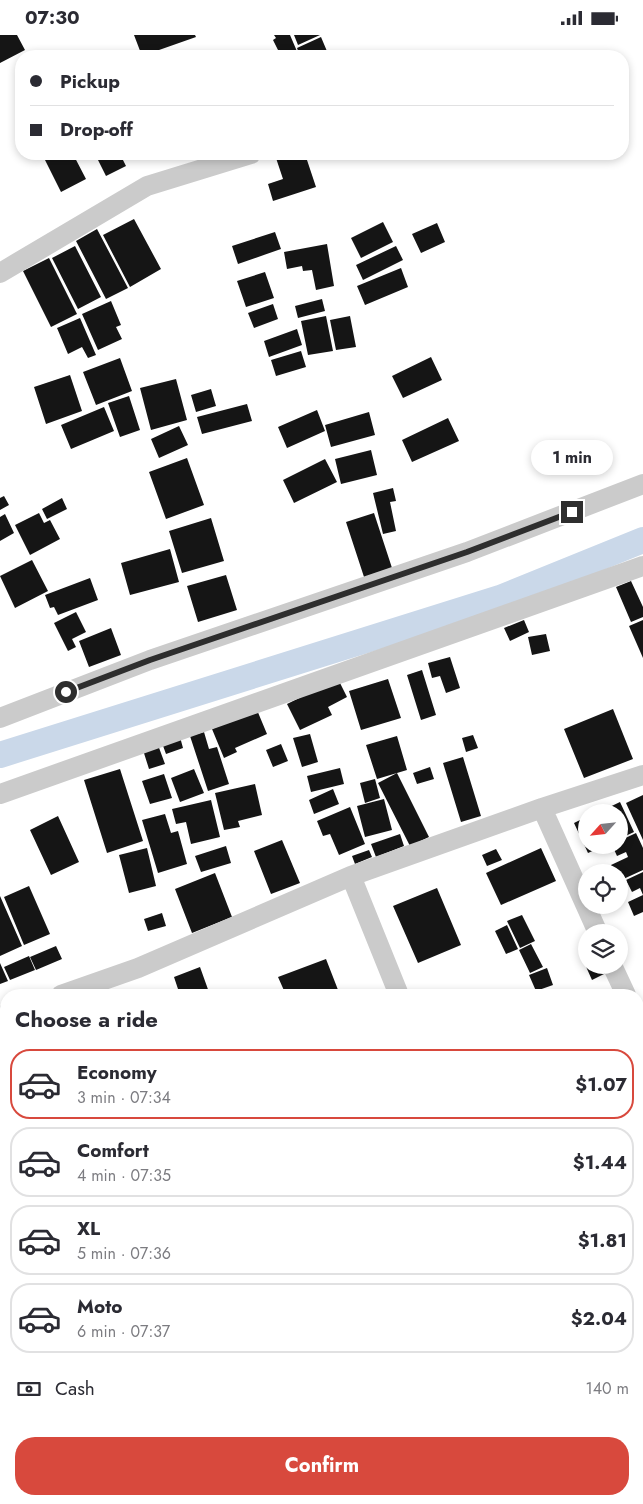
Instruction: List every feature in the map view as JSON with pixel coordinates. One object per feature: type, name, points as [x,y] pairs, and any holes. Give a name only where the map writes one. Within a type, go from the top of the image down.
[{"type":"street","points":[[0,273],[148,186],[232,160]]},
{"type":"street","points":[[0,718],[150,660],[467,552],[643,484]]},
{"type":"street","points":[[0,794],[643,566]]},
{"type":"street","points":[[78,989],[138,968],[351,876],[542,808],[643,775]]},
{"type":"street","points":[[542,808],[594,924]]},
{"type":"street","points":[[351,876],[397,989]]},
{"type":"street","points":[[616,974],[623,989]]},
{"type":"building","points":[[0,35],[17,35],[25,50],[15,50],[15,55],[0,63]]},
{"type":"building","points":[[134,35],[195,35],[196,37],[159,50],[140,50]]},
{"type":"building","points":[[274,35],[290,35],[296,50],[278,50],[273,40],[276,38]]},
{"type":"building","points":[[294,35],[320,35],[298,45]]},
{"type":"building","points":[[321,37],[326,50],[298,50],[297,48]]},
{"type":"building","points":[[45,160],[76,160],[86,179],[61,192]]},
{"type":"building","points":[[98,160],[123,160],[126,166],[106,176]]},
{"type":"building","points":[[277,160],[307,160],[316,187],[273,201],[268,184],[283,179]]},
{"type":"building","points":[[134,219],[161,269],[130,287],[103,235]]},
{"type":"building","points":[[383,222],[393,242],[361,258],[351,238]]},
{"type":"building","points":[[437,223],[445,242],[421,253],[412,234]]},
{"type":"building","points":[[97,229],[128,288],[106,299],[76,241]]},
{"type":"building","points":[[275,232],[281,249],[238,264],[232,246]]},
{"type":"building","points":[[327,244],[334,286],[316,290],[312,270],[303,271],[302,266],[287,269],[284,252]]},
{"type":"building","points":[[75,246],[101,297],[78,309],[52,258]]},
{"type":"building","points":[[396,246],[403,260],[363,280],[356,265]]},
{"type":"building","points":[[49,258],[77,314],[51,327],[23,271]]},
{"type":"building","points":[[401,268],[408,287],[365,305],[357,286]]},
{"type":"building","points":[[265,272],[274,298],[246,307],[237,281]]},
{"type":"building","points":[[322,299],[325,311],[298,318],[295,306]]},
{"type":"building","points":[[111,301],[121,325],[116,327],[122,339],[98,350],[82,314]]},
{"type":"building","points":[[273,304],[278,319],[254,328],[248,313]]},
{"type":"building","points":[[326,316],[333,351],[308,355],[301,321]]},
{"type":"building","points":[[350,316],[356,347],[336,350],[330,320]]},
{"type":"building","points":[[80,318],[96,355],[88,358],[82,347],[68,354],[57,328]]},
{"type":"building","points":[[297,329],[302,345],[269,357],[264,341]]},
{"type":"building","points":[[301,351],[306,367],[276,376],[271,360]]},
{"type":"building","points":[[431,357],[442,380],[403,398],[392,376]]},
{"type":"building","points":[[120,358],[132,391],[96,405],[83,372]]},
{"type":"building","points":[[70,375],[82,411],[46,424],[34,387]]},
{"type":"building","points":[[176,379],[187,420],[151,430],[140,388]]},
{"type":"building","points":[[211,389],[216,406],[196,412],[191,395]]},
{"type":"building","points":[[129,396],[140,430],[120,437],[108,403]]},
{"type":"building","points":[[247,404],[252,421],[202,434],[197,417]]},
{"type":"building","points":[[104,407],[114,431],[71,449],[61,425]]},
{"type":"building","points":[[317,410],[325,431],[287,448],[278,427]]},
{"type":"building","points":[[369,412],[375,435],[331,447],[325,425]]},
{"type":"building","points":[[448,418],[459,441],[412,462],[402,440]]},
{"type":"building","points":[[179,426],[188,445],[159,458],[151,439]]},
{"type":"building","points":[[371,450],[377,475],[341,484],[335,459]]},
{"type":"building","points":[[187,458],[204,505],[166,519],[149,472]]},
{"type":"building","points":[[325,459],[337,482],[294,503],[283,480]]},
{"type":"building","points":[[393,488],[396,501],[390,502],[396,531],[383,534],[373,493]]},
{"type":"building","points":[[4,496],[9,505],[0,510],[0,498]]},
{"type":"building","points":[[62,498],[67,509],[47,519],[42,509]]},
{"type":"building","points":[[39,513],[44,523],[50,520],[60,539],[30,555],[15,525]]},
{"type":"building","points":[[374,513],[393,571],[365,580],[346,522]]},
{"type":"building","points":[[5,514],[14,533],[0,541],[0,517]]},
{"type":"building","points":[[211,518],[224,561],[182,573],[169,531]]},
{"type":"building","points":[[170,549],[179,582],[130,595],[121,563]]},
{"type":"building","points":[[32,560],[48,591],[15,608],[0,576]]},
{"type":"building","points":[[226,575],[237,610],[198,622],[187,586]]},
{"type":"building","points":[[90,578],[98,600],[58,615],[54,607],[50,608],[45,595]]},
{"type":"building","points":[[631,581],[643,607],[643,617],[631,622],[616,587]]},
{"type":"building","points":[[76,612],[86,632],[72,639],[76,647],[68,651],[54,623]]},
{"type":"building","points":[[524,620],[529,632],[510,641],[504,628]]},
{"type":"building","points":[[643,620],[643,658],[629,626]]},
{"type":"building","points":[[111,628],[121,655],[89,667],[79,641]]},
{"type":"building","points":[[546,634],[550,651],[532,655],[528,637]]},
{"type":"building","points":[[450,657],[460,688],[446,693],[440,676],[432,678],[428,663]]},
{"type":"building","points":[[422,670],[436,715],[421,720],[407,675]]},
{"type":"building","points":[[338,679],[347,697],[328,707],[332,715],[300,730],[287,704]]},
{"type":"building","points":[[388,679],[401,718],[361,730],[349,691]]},
{"type":"building","points":[[613,709],[633,759],[584,778],[564,729]]},
{"type":"building","points":[[257,710],[267,734],[235,748],[237,752],[224,758],[212,729]]},
{"type":"building","points":[[204,732],[209,749],[217,747],[229,784],[208,791],[190,736]]},
{"type":"building","points":[[310,734],[318,762],[302,767],[293,738]]},
{"type":"building","points":[[473,735],[478,748],[466,752],[462,738]]},
{"type":"building","points":[[397,736],[407,770],[377,779],[366,745]]},
{"type":"building","points":[[180,737],[183,748],[166,754],[162,743]]},
{"type":"building","points":[[281,744],[288,761],[273,767],[266,750]]},
{"type":"building","points":[[158,745],[165,764],[149,769],[143,750]]},
{"type":"building","points":[[463,757],[481,816],[461,822],[443,763]]},
{"type":"building","points":[[430,767],[434,779],[417,784],[413,773]]},
{"type":"building","points":[[340,768],[344,784],[311,792],[307,776]]},
{"type":"building","points":[[120,769],[143,841],[107,853],[84,780]]},
{"type":"building","points":[[194,769],[204,793],[180,802],[171,778]]},
{"type":"building","points":[[397,773],[429,837],[410,846],[378,783]]},
{"type":"building","points":[[164,774],[172,798],[150,804],[142,781]]},
{"type":"building","points":[[375,779],[380,798],[365,803],[360,783]]},
{"type":"building","points":[[255,784],[262,815],[238,821],[240,827],[224,830],[215,793]]},
{"type":"building","points":[[333,789],[339,804],[314,814],[309,800]]},
{"type":"building","points":[[643,795],[643,840],[628,804],[626,803]]},
{"type":"building","points":[[384,799],[392,830],[365,837],[357,806]]},
{"type":"building","points":[[211,800],[220,837],[191,844],[186,822],[176,824],[172,809]]},
{"type":"building","points":[[350,807],[365,844],[339,855],[330,834],[323,836],[317,821]]},
{"type":"building","points":[[165,814],[171,833],[178,831],[187,864],[158,873],[142,820]]},
{"type":"building","points":[[58,816],[79,862],[51,875],[30,830]]},
{"type":"building","points":[[628,819],[634,832],[628,835]]},
{"type":"building","points":[[578,821],[578,832],[574,823]]},
{"type":"building","points":[[636,833],[643,848],[643,870],[628,877],[628,864],[613,864],[628,857],[628,837]]},
{"type":"building","points":[[400,834],[404,846],[376,857],[371,844]]},
{"type":"building","points":[[282,840],[300,883],[271,894],[254,851]]},
{"type":"building","points":[[226,846],[231,863],[201,872],[195,856]]},
{"type":"building","points":[[147,848],[156,886],[129,893],[119,855]]},
{"type":"building","points":[[541,848],[556,881],[501,905],[486,873]]},
{"type":"building","points":[[496,849],[502,860],[487,866],[482,855]]},
{"type":"building","points":[[369,850],[372,857],[355,864],[352,856]]},
{"type":"building","points":[[643,872],[643,895],[640,888],[632,892],[628,879]]},
{"type":"building","points":[[215,873],[232,917],[192,933],[175,889]]},
{"type":"building","points":[[29,886],[50,934],[24,945],[4,897]]},
{"type":"building","points":[[437,888],[461,945],[418,963],[393,906]]},
{"type":"building","points":[[643,895],[643,912],[634,916],[628,902]]},
{"type":"building","points":[[0,896],[22,946],[0,956]]},
{"type":"building","points":[[162,913],[166,926],[148,931],[144,919]]},
{"type":"building","points":[[522,915],[535,941],[520,948],[507,921]]},
{"type":"building","points":[[507,925],[518,949],[506,954],[495,931]]},
{"type":"building","points":[[531,944],[543,967],[530,973],[519,950]]},
{"type":"building","points":[[56,946],[62,959],[36,970],[30,957]]},
{"type":"building","points":[[29,956],[35,970],[10,980],[4,967]]},
{"type":"building","points":[[326,959],[338,989],[283,989],[278,977]]},
{"type":"building","points":[[0,963],[8,981],[0,984]]},
{"type":"building","points":[[200,967],[208,989],[178,989],[174,977]]},
{"type":"building","points":[[547,968],[553,985],[535,989],[529,975]]},
{"type":"building","points":[[589,974],[604,974],[592,980]]},
{"type":"waterway","points":[[0,755],[500,598],[643,540]]},
{"type":"route","points":[[66,692],[150,660],[467,552],[572,512]]}]
